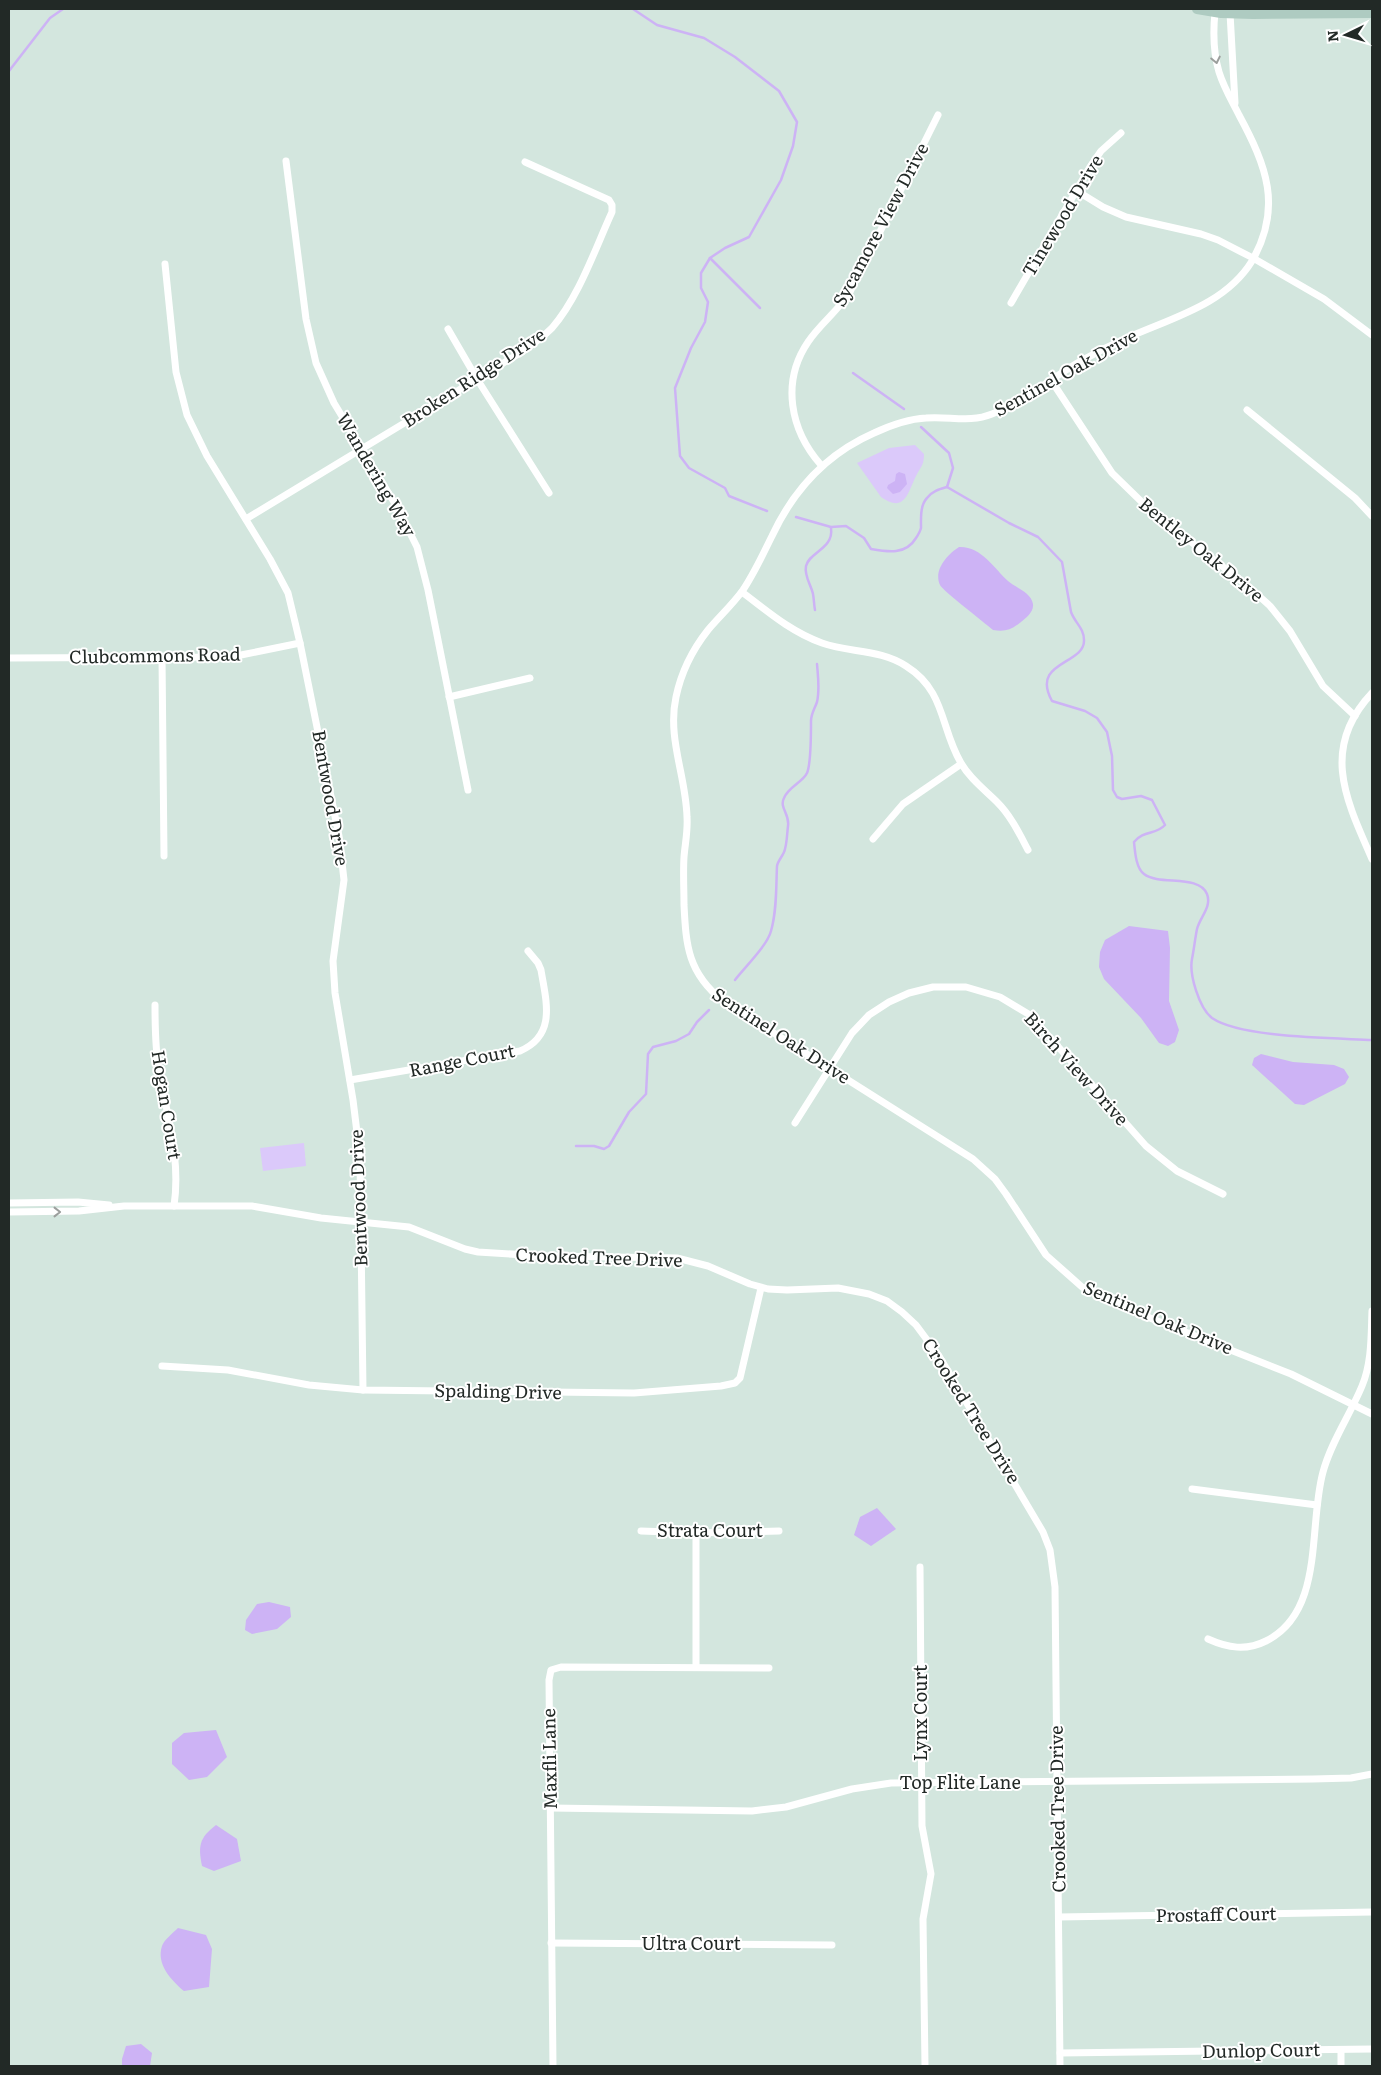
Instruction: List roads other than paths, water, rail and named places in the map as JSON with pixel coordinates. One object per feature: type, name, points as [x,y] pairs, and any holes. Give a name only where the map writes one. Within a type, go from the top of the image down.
[{"type":"street","points":[[1197,9],[1230,13],[1372,13]]},
{"type":"street","name":"Sentinel Oak Drive","points":[[1215,12],[1214,41],[1219,71],[1225,88],[1260,155],[1268,190],[1269,209],[1266,228],[1253,258],[1234,284],[1207,302],[1102,350],[1011,406],[980,418],[959,420],[924,418],[883,429],[855,442],[821,465],[797,492],[742,592],[697,645],[686,668],[676,698],[674,739],[687,816],[684,861],[686,940],[696,971],[714,994],[947,1141],[984,1168],[1006,1194],[1046,1255],[1082,1287],[1142,1315],[1291,1374],[1372,1414]]},
{"type":"street","name":"Sentinel Oak Drive","points":[[1230,13],[1235,106]]},
{"type":"street","name":"Sycamore View Drive","points":[[821,465],[804,443],[794,420],[791,399],[795,368],[809,341],[837,310],[850,292],[938,115]]},
{"type":"street","name":"Tinewood Drive","points":[[1012,302],[1101,151],[1121,133]]},
{"type":"street","name":"Wandering Way","points":[[286,161],[311,344],[325,386],[397,507],[417,547],[426,581],[468,790]]},
{"type":"street","name":"Broken Ridge Drive","points":[[246,520],[536,342],[550,330],[562,315],[572,299],[612,212],[612,205],[609,200],[525,162]]},
{"type":"street","points":[[1077,190],[1103,207],[1126,217],[1201,234],[1253,258],[1324,299],[1372,335]]},
{"type":"street","name":"Bentwood Drive","points":[[165,264],[176,372],[187,416],[207,456],[283,582],[293,611],[343,862],[343,899],[333,961],[335,993],[359,1140],[363,1390]]},
{"type":"street","points":[[448,329],[477,379],[549,493]]},
{"type":"street","name":"Bentley Oak Drive","points":[[1051,380],[1112,473],[1149,509],[1250,588],[1270,606],[1290,631],[1323,686],[1355,716]]},
{"type":"street","points":[[1247,410],[1355,498],[1372,516]]},
{"type":"street","points":[[742,592],[784,624],[808,637],[837,647],[883,655],[907,666],[920,677],[939,704],[961,764],[1008,814],[1028,850]]},
{"type":"street","name":"Clubcommons Road","points":[[9,658],[241,655],[300,642]]},
{"type":"street","points":[[162,657],[164,856]]},
{"type":"street","points":[[449,697],[530,678]]},
{"type":"street","points":[[1372,692],[1355,716],[1344,744],[1342,756],[1343,782],[1351,812],[1372,859]]},
{"type":"street","points":[[873,839],[903,804],[961,764]]},
{"type":"street","name":"Range Court","points":[[350,1080],[520,1051],[532,1044],[541,1034],[547,1015],[541,970],[528,951]]},
{"type":"street","name":"Birch View Drive","points":[[795,1123],[852,1033],[879,1008],[898,997],[920,990],[942,986],[966,987],[990,993],[1010,1002],[1030,1015],[1157,1156],[1177,1171],[1224,1194]]},
{"type":"street","name":"Hogan Court","points":[[155,1004],[158,1068],[176,1162],[174,1206]]},
{"type":"street","name":"Crooked Tree Drive","points":[[9,1203],[78,1202],[124,1206],[252,1206],[277,1209],[321,1218],[409,1227],[465,1249],[491,1254],[678,1258],[708,1266],[761,1288],[787,1290],[838,1288],[857,1291],[881,1298],[902,1312],[916,1325],[939,1356],[1034,1515],[1050,1550],[1055,1588],[1060,2066]]},
{"type":"street","name":"Crooked Tree Drive","points":[[9,1212],[79,1212],[124,1206]]},
{"type":"street","name":"Spalding Drive","points":[[162,1366],[228,1370],[309,1386],[363,1390],[659,1393],[735,1383],[740,1378],[761,1288]]},
{"type":"street","points":[[1208,1639],[1234,1648],[1260,1644],[1273,1638],[1290,1624],[1302,1604],[1308,1584],[1317,1505],[1326,1462],[1366,1374],[1372,1311]]},
{"type":"street","points":[[1192,1489],[1317,1505]]},
{"type":"street","name":"Strata Court","points":[[641,1531],[696,1533],[779,1531]]},
{"type":"street","points":[[696,1533],[696,1666]]},
{"type":"street","name":"Lynx Court","points":[[920,1567],[921,1783],[923,1835],[931,1874],[923,1919],[925,2066]]},
{"type":"street","name":"Maxfli Lane","points":[[553,2066],[549,1680],[551,1670],[561,1667],[696,1666],[769,1668]]},
{"type":"street","name":"Top Flite Lane","points":[[551,1808],[752,1811],[786,1807],[872,1785],[1314,1779],[1351,1778],[1372,1774]]},
{"type":"street","name":"Prostaff Court","points":[[1059,1917],[1372,1912]]},
{"type":"street","name":"Ultra Court","points":[[551,1943],[832,1945]]},
{"type":"street","name":"Dunlop Court","points":[[1060,2053],[1372,2049]]},
{"type":"street","points":[[1341,2050],[1341,2066]]},
{"type":"waterway","points":[[9,71],[50,18],[63,9]]},
{"type":"waterway","points":[[633,9],[657,25],[704,38],[735,57],[779,91],[797,122],[793,146],[781,180],[749,237],[725,248],[710,258],[701,273],[701,288],[708,302],[705,322],[691,348],[675,388],[680,456],[689,468],[725,488],[729,496],[767,511]]},
{"type":"waterway","points":[[710,258],[760,308]]},
{"type":"waterway","points":[[853,373],[904,409]]},
{"type":"waterway","points":[[921,427],[949,453],[953,468],[947,487]]},
{"type":"waterway","points":[[796,517],[831,527],[846,526],[864,538],[871,549],[884,551],[902,550],[912,543],[918,535],[921,528],[922,508],[927,498],[934,492],[947,487],[1009,523],[1038,537],[1062,562],[1071,612],[1084,636],[1082,648],[1053,671],[1048,678],[1047,688],[1052,701],[1085,711],[1097,718],[1107,732],[1112,756],[1113,790],[1117,797],[1122,799],[1141,796],[1152,800],[1165,825],[1138,838],[1134,842],[1136,860],[1141,871],[1144,874],[1159,879],[1196,884],[1203,888],[1207,894],[1207,908],[1198,925],[1191,965],[1196,990],[1203,1007],[1212,1018],[1226,1025],[1244,1030],[1289,1036],[1372,1040]]},
{"type":"waterway","points":[[815,610],[806,566],[808,561],[829,541],[831,528]]},
{"type":"waterway","points":[[735,980],[760,950],[771,931],[775,907],[777,866],[786,844],[788,826],[788,818],[783,802],[786,794],[805,776],[808,769],[811,718],[817,702],[818,692],[817,664]]},
{"type":"waterway","points":[[576,1146],[594,1146],[604,1149],[609,1146],[629,1112],[646,1094],[648,1054],[653,1047],[676,1041],[689,1034],[697,1022],[709,1010]]}]
